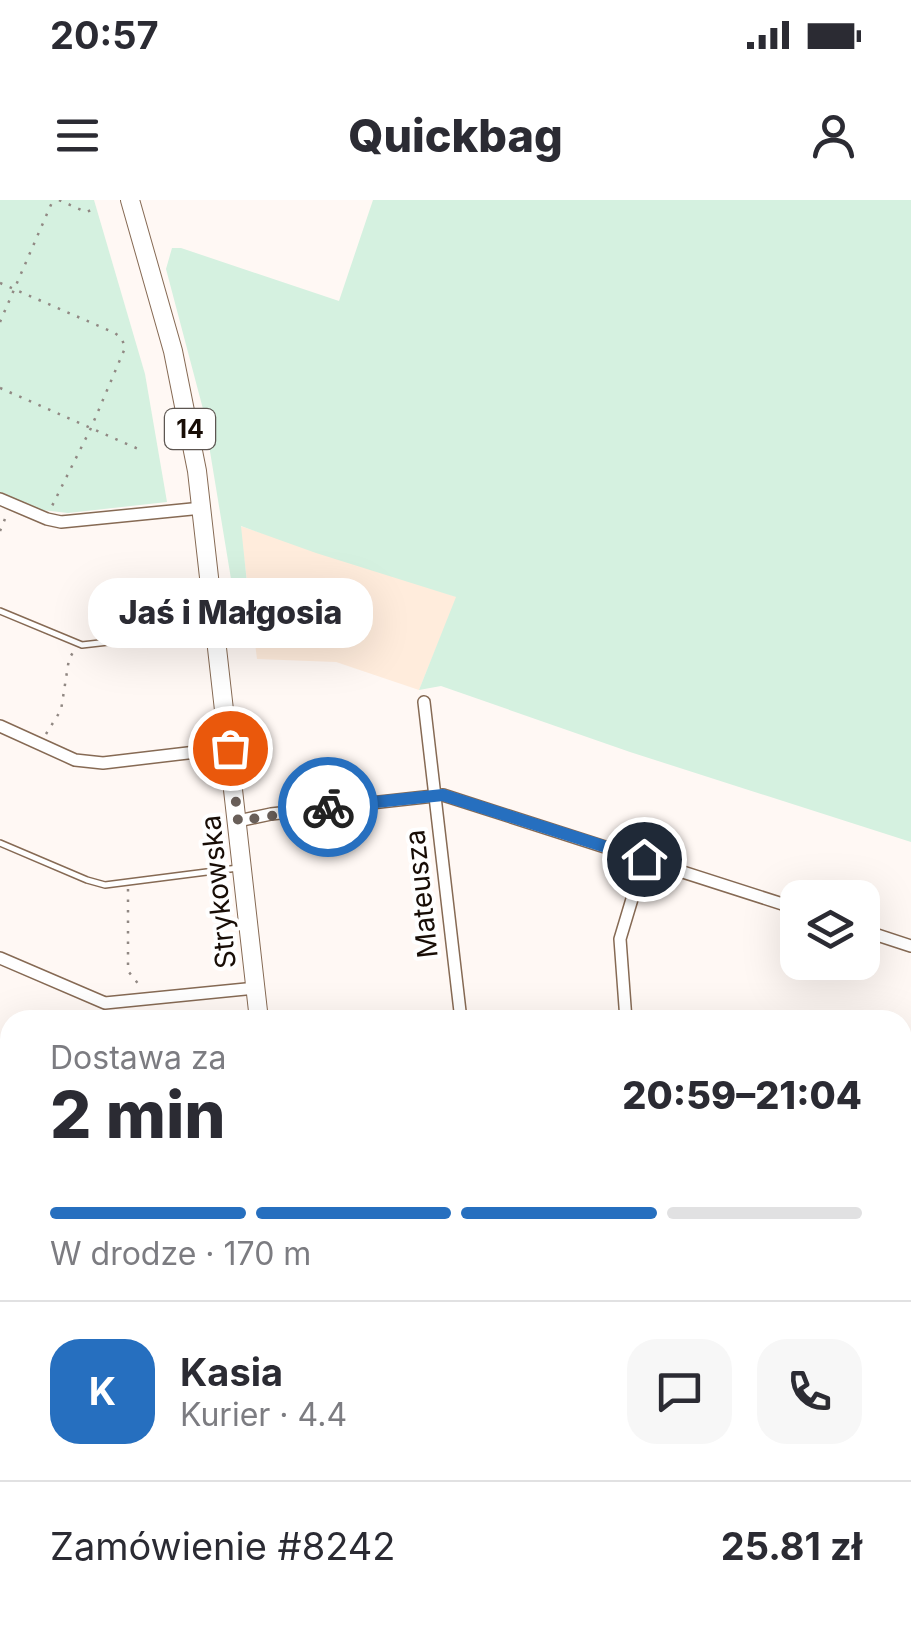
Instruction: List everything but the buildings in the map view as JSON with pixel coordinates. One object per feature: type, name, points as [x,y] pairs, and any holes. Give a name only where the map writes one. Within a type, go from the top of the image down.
[{"type":"main road","name":"Strykowska","points":[[130,200],[191,434],[230,748],[257,1010]]},
{"type":"street","points":[[6,501],[47,519],[73,522],[202,508]]},
{"type":"street","name":"Mateusza","points":[[424,702],[460,1010]]},
{"type":"street","points":[[0,726],[75,760],[93,763],[230,748]]},
{"type":"street","points":[[238,821],[435,794],[451,796],[780,903]]},
{"type":"street","points":[[625,1010],[620,939],[644,859]]},
{"type":"street","points":[[880,936],[911,946]]},
{"type":"street","points":[[0,958],[105,1004],[256,988]]},
{"type":"lane","points":[[0,611],[82,645],[178,634]]},
{"type":"lane","points":[[0,844],[105,885],[243,868]]},
{"type":"path","points":[[0,322],[53,200]]},
{"type":"path","points":[[59,200],[86,212],[97,208]]},
{"type":"path","points":[[0,283],[115,333],[125,348],[47,519]]},
{"type":"path","points":[[0,388],[143,451]]},
{"type":"path","points":[[0,531],[6,501]]},
{"type":"path","points":[[42,745],[61,710],[68,659],[82,645]]},
{"type":"path","points":[[128,882],[128,971],[139,984],[142,1001]]},
{"type":"shaded area","points":[[240,526],[457,597],[419,690],[336,662],[257,659]]},
{"type":"green space","points":[[0,200],[94,200],[145,374],[167,502],[68,513],[42,510],[0,492]]},
{"type":"green space","points":[[373,200],[911,200],[911,842],[630,752],[441,686],[419,690],[456,597],[241,526],[249,602],[233,591],[203,409],[166,269],[172,248],[339,301]]},
{"type":"way so far","points":[[230,748],[238,821],[328,807]]},
{"type":"place","name":"Jaś i Małgosia","points":[[230,748]]},
{"type":"route","points":[[328,807],[435,794],[451,796],[644,859]]}]
